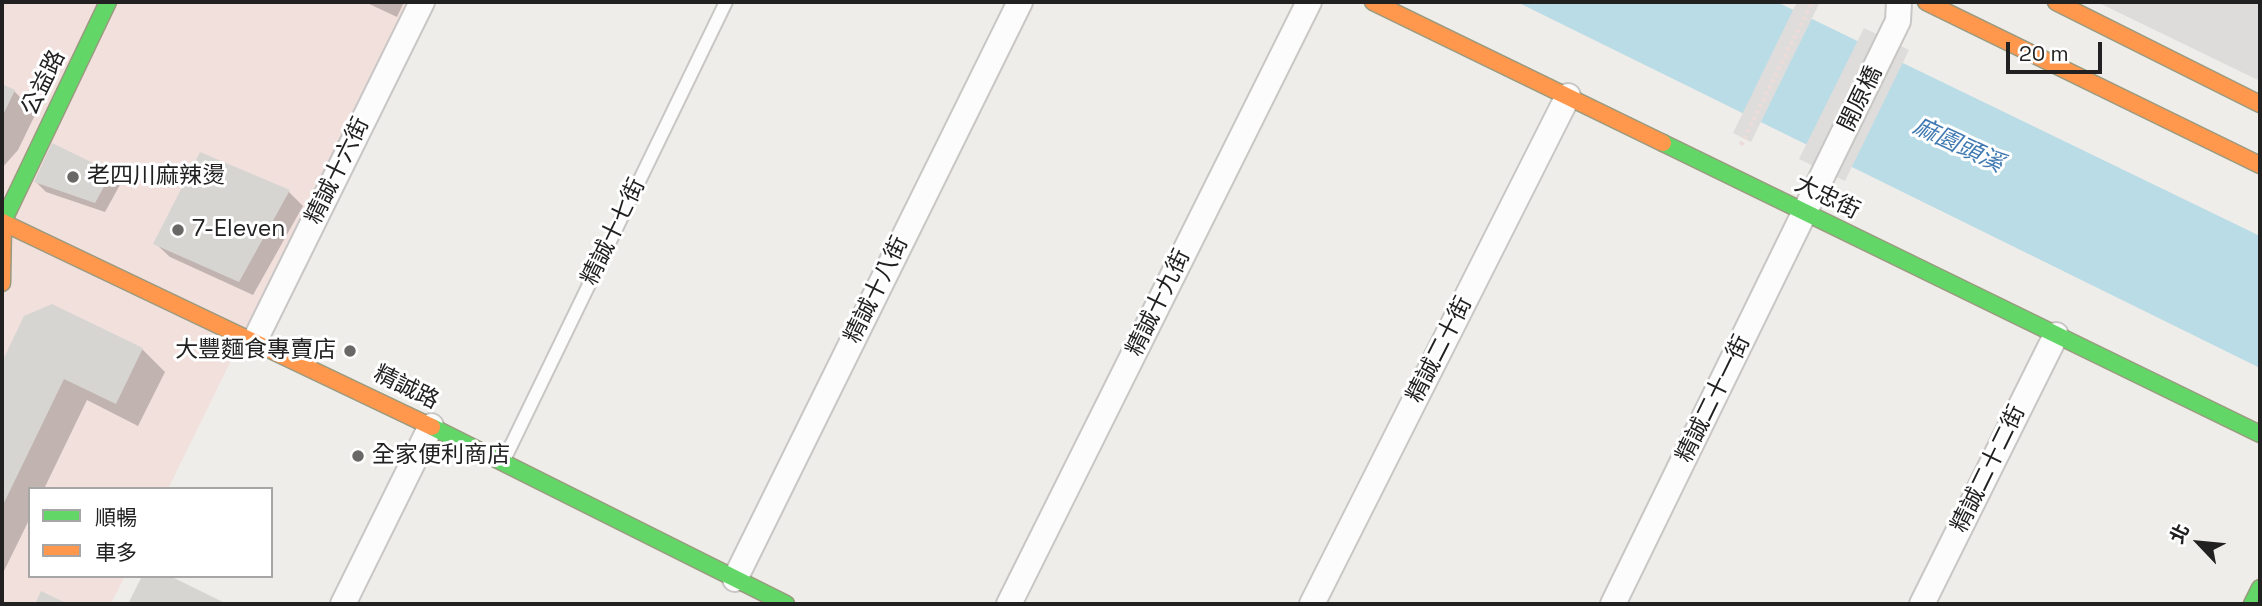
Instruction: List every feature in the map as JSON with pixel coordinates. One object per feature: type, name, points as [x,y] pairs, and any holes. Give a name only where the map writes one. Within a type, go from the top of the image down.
[{"type":"street","name":"公益路","points":[[2,283],[2,223],[108,2]]},
{"type":"street","name":"精誠十六街","points":[[255,340],[422,2]]},
{"type":"street","name":"精誠十八街","points":[[734,579],[1020,2]]},
{"type":"street","name":"精誠十九街","points":[[1009,604],[1309,2]]},
{"type":"street","name":"大忠街","points":[[1374,2],[1568,96],[1810,203],[2056,335],[2260,434]]},
{"type":"street","points":[[1926,2],[2260,165]]},
{"type":"street","points":[[2056,2],[2260,104]]},
{"type":"street","name":"開原橋","points":[[1810,203],[1898,11]]},
{"type":"street","name":"精誠二十街","points":[[1312,604],[1568,96]]},
{"type":"street","name":"精誠二十一街","points":[[1613,604],[1810,203]]},
{"type":"street","name":"精誠路","points":[[2,223],[255,340],[786,604]]},
{"type":"street","name":"精誠二十二街","points":[[1922,604],[2056,335]]},
{"type":"street","points":[[343,604],[430,426]]},
{"type":"street","points":[[2252,604],[2260,588]]},
{"type":"lane","name":"精誠十七街","points":[[503,462],[726,2]]},
{"type":"path","points":[[1744,139],[1812,2]]},
{"type":"shaded area","points":[[2,2],[407,2],[169,487],[28,487],[28,578],[124,578],[111,604],[2,604]]},
{"type":"shaded area","points":[[2097,2],[2260,2],[2260,81]]},
{"type":"water","name":"麻園頭溪","points":[[1517,2],[1777,2],[2260,236],[2260,368]]},
{"type":"pier","points":[[1797,2],[1820,2],[1751,142],[1733,133]]},
{"type":"pier","points":[[1864,28],[1909,50],[1845,181],[1799,159]]},
{"type":"building","points":[[2,84],[15,90],[2,117]]},
{"type":"building","name":"老四川麻辣燙","points":[[52,143],[112,172],[95,203],[34,182]]},
{"type":"building","points":[[200,152],[290,190],[239,282],[153,244]]},
{"type":"building","points":[[52,304],[143,348],[116,404],[64,379],[2,507],[2,362],[24,316]]},
{"type":"building","points":[[141,578],[174,578],[227,604],[128,604]]},
{"type":"building","points":[[41,591],[68,604],[35,604]]},
{"type":"traffic: fast","points":[[2,224],[108,2]]},
{"type":"traffic: fast","points":[[1663,143],[2260,434]]},
{"type":"traffic: fast","points":[[432,427],[786,604]]},
{"type":"traffic: fast","points":[[2252,604],[2260,588]]},
{"type":"traffic: slow","points":[[1373,2],[1663,143]]},
{"type":"traffic: slow","points":[[1926,2],[2260,165]]},
{"type":"traffic: slow","points":[[2056,2],[2260,104]]},
{"type":"traffic: slow","points":[[2,222],[432,427]]},
{"type":"traffic: slow","points":[[2,283],[3,222]]},
{"type":"place","name":"老四川麻辣燙","points":[[73,177]]},
{"type":"place","name":"7-Eleven","points":[[178,230]]},
{"type":"place","name":"大豐麵食專賣店","points":[[350,351]]},
{"type":"place","name":"全家便利商店","points":[[358,456]]}]
